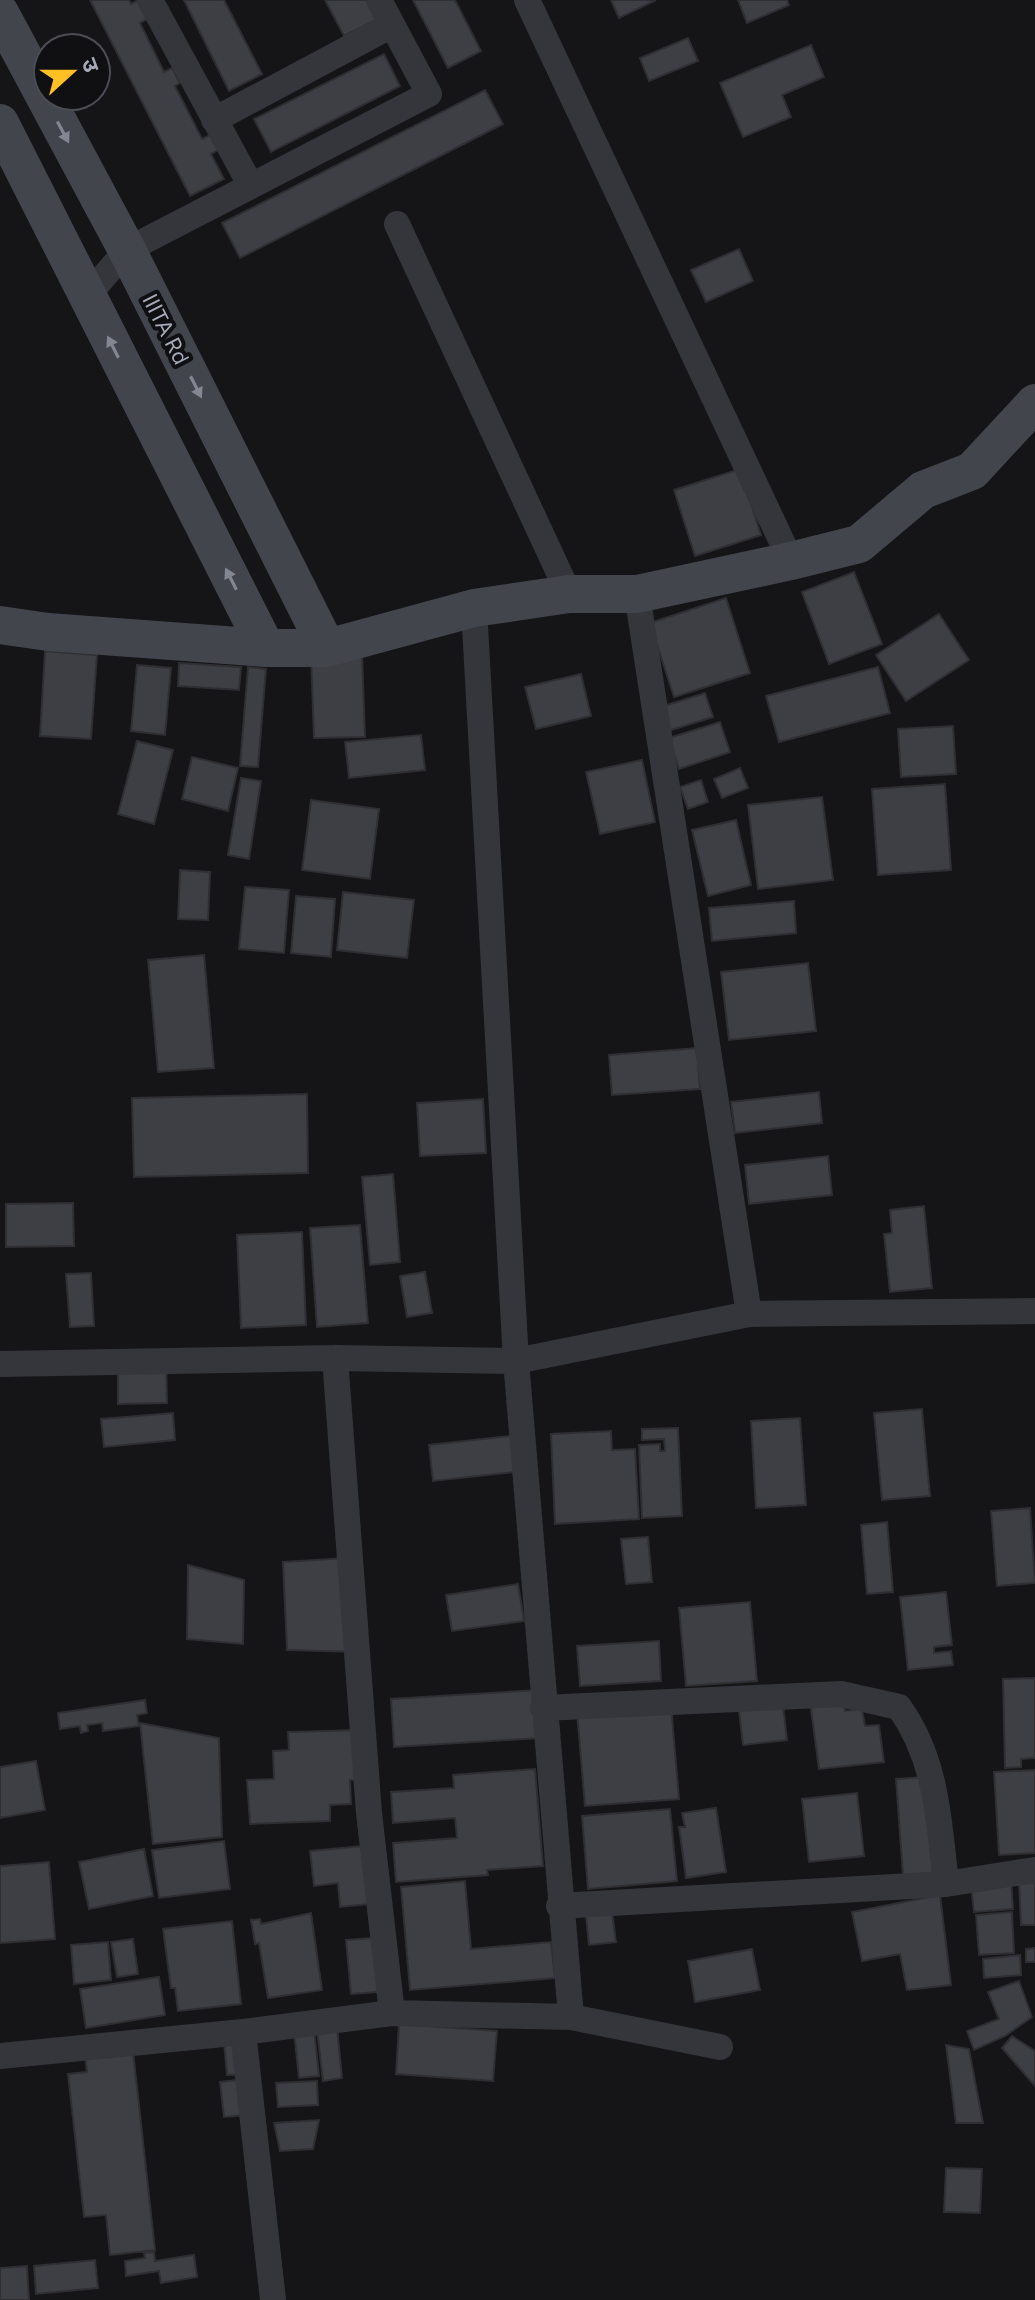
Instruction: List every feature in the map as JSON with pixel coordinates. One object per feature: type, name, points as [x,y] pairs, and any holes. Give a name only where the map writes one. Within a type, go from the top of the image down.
[{"type":"street","points":[[150,0],[251,186]]},
{"type":"street","points":[[87,296],[127,250],[429,94],[379,0]]},
{"type":"street","points":[[527,0],[791,561]]},
{"type":"street","name":"IIITA Rd","points":[[0,13],[127,250],[327,648]]},
{"type":"street","points":[[214,120],[392,25]]},
{"type":"street","points":[[0,123],[266,648]]},
{"type":"street","points":[[397,224],[569,594]]},
{"type":"street","points":[[0,625],[48,632],[266,648],[327,648],[474,608],[569,594],[637,594],[791,561],[859,544],[923,490],[972,471],[1035,403]]},
{"type":"street","points":[[637,594],[749,1314]]},
{"type":"street","points":[[474,608],[516,1361],[559,1906],[571,2017]]},
{"type":"street","points":[[0,1364],[335,1358],[516,1361],[749,1314],[1035,1311]]},
{"type":"street","points":[[335,1358],[369,1813],[392,2013]]},
{"type":"street","points":[[543,1708],[841,1694],[899,1707],[918,1733],[931,1768],[946,1884]]},
{"type":"street","points":[[559,1906],[946,1884],[1035,1870]]},
{"type":"street","points":[[0,2056],[243,2032],[392,2013],[571,2017],[720,2047]]},
{"type":"street","points":[[243,2032],[273,2300]]},
{"type":"building","points":[[90,0],[129,0],[131,4],[138,0],[147,19],[140,23],[164,72],[172,68],[180,83],[175,86],[202,139],[210,135],[218,150],[211,154],[224,179],[190,196],[112,43],[112,32],[106,32]]},
{"type":"building","points":[[184,0],[224,0],[262,74],[229,91]]},
{"type":"building","points":[[325,0],[366,0],[376,20],[344,36]]},
{"type":"building","points":[[413,0],[455,0],[481,51],[448,68]]},
{"type":"building","points":[[611,0],[656,0],[619,18]]},
{"type":"building","points":[[738,0],[787,0],[789,5],[747,23]]},
{"type":"building","points":[[688,38],[698,61],[649,81],[640,58]]},
{"type":"building","points":[[811,45],[824,77],[782,95],[791,117],[743,137],[720,83]]},
{"type":"building","points":[[384,54],[400,86],[271,152],[254,119]]},
{"type":"building","points":[[485,90],[503,124],[240,258],[222,223]]},
{"type":"building","points":[[739,249],[753,281],[706,302],[691,270]]},
{"type":"building","points":[[740,469],[761,535],[695,556],[674,490]]},
{"type":"building","points":[[854,572],[882,644],[829,664],[802,592]]},
{"type":"building","points":[[726,598],[750,673],[674,697],[650,623]]},
{"type":"building","points":[[939,614],[969,660],[906,701],[876,655]]},
{"type":"building","points":[[45,651],[97,655],[91,739],[40,736]]},
{"type":"building","points":[[362,654],[365,737],[314,738],[311,656]]},
{"type":"building","points":[[179,663],[241,667],[239,690],[178,686]]},
{"type":"building","points":[[137,665],[171,668],[165,735],[131,731]]},
{"type":"building","points":[[248,667],[266,669],[258,767],[240,766]]},
{"type":"building","points":[[878,667],[890,713],[779,742],[766,696]]},
{"type":"building","points":[[581,674],[591,716],[536,729],[525,687]]},
{"type":"building","points":[[705,693],[713,717],[668,731],[661,707]]},
{"type":"building","points":[[720,722],[730,752],[679,769],[669,738]]},
{"type":"building","points":[[953,726],[956,774],[901,777],[898,729]]},
{"type":"building","points":[[421,735],[425,770],[349,778],[345,742]]},
{"type":"building","points":[[137,741],[173,750],[154,824],[118,814]]},
{"type":"building","points":[[192,757],[238,768],[228,811],[182,799]]},
{"type":"building","points":[[642,760],[655,822],[600,834],[586,772]]},
{"type":"building","points":[[740,768],[748,788],[722,798],[714,779]]},
{"type":"building","points":[[241,778],[261,781],[249,859],[228,855]]},
{"type":"building","points":[[701,780],[708,802],[688,809],[680,787]]},
{"type":"building","points":[[945,784],[951,870],[878,875],[872,789]]},
{"type":"building","points":[[822,797],[833,880],[758,889],[748,805]]},
{"type":"building","points":[[311,800],[379,809],[370,879],[302,870]]},
{"type":"building","points":[[736,820],[751,885],[708,896],[692,830]]},
{"type":"building","points":[[180,870],[210,872],[208,920],[178,919]]},
{"type":"building","points":[[245,887],[289,890],[284,953],[239,949]]},
{"type":"building","points":[[343,892],[414,900],[407,958],[337,950]]},
{"type":"building","points":[[296,896],[335,899],[331,957],[291,953]]},
{"type":"building","points":[[794,901],[796,933],[712,941],[709,908]]},
{"type":"building","points":[[204,955],[214,1068],[158,1072],[148,960]]},
{"type":"building","points":[[808,963],[816,1031],[729,1040],[721,972]]},
{"type":"building","points":[[697,1048],[700,1089],[612,1095],[609,1055]]},
{"type":"building","points":[[819,1092],[822,1123],[735,1133],[731,1102]]},
{"type":"building","points":[[307,1094],[308,1173],[134,1177],[132,1098]]},
{"type":"building","points":[[483,1099],[486,1153],[420,1156],[417,1103]]},
{"type":"building","points":[[828,1156],[832,1195],[749,1204],[745,1165]]},
{"type":"building","points":[[393,1174],[400,1262],[370,1265],[362,1177]]},
{"type":"building","points":[[73,1203],[74,1246],[6,1247],[6,1204]]},
{"type":"building","points":[[924,1206],[932,1288],[890,1292],[884,1234],[892,1233],[890,1210]]},
{"type":"building","points":[[360,1225],[368,1323],[317,1327],[310,1228]]},
{"type":"building","points":[[302,1232],[306,1325],[241,1328],[237,1235]]},
{"type":"building","points":[[425,1272],[432,1313],[407,1317],[400,1276]]},
{"type":"building","points":[[91,1273],[94,1326],[70,1327],[66,1274]]},
{"type":"building","points":[[166,1360],[167,1403],[118,1404],[118,1361]]},
{"type":"building","points":[[922,1409],[930,1496],[882,1500],[874,1413]]},
{"type":"building","points":[[173,1413],[175,1440],[104,1447],[101,1419]]},
{"type":"building","points":[[800,1418],[806,1505],[756,1508],[751,1421]]},
{"type":"building","points":[[678,1428],[682,1516],[642,1518],[639,1445],[660,1444],[660,1451],[665,1451],[664,1439],[642,1440],[642,1429]]},
{"type":"building","points":[[611,1431],[612,1450],[635,1449],[639,1519],[555,1524],[551,1434]]},
{"type":"building","points":[[511,1436],[515,1472],[433,1481],[429,1445]]},
{"type":"building","points":[[1030,1508],[1035,1583],[997,1586],[991,1511]]},
{"type":"building","points":[[887,1522],[893,1592],[867,1594],[861,1525]]},
{"type":"building","points":[[648,1537],[652,1582],[626,1584],[621,1539]]},
{"type":"building","points":[[348,1558],[359,1652],[287,1650],[283,1562]]},
{"type":"building","points":[[188,1565],[244,1580],[243,1644],[187,1639]]},
{"type":"building","points":[[518,1584],[524,1621],[452,1631],[446,1595]]},
{"type":"building","points":[[946,1592],[952,1645],[934,1647],[934,1653],[951,1651],[953,1665],[908,1670],[900,1597]]},
{"type":"building","points":[[750,1602],[757,1681],[686,1686],[679,1608]]},
{"type":"building","points":[[659,1641],[661,1681],[580,1686],[577,1646]]},
{"type":"building","points":[[1035,1678],[1035,1758],[1021,1759],[1021,1767],[1005,1768],[1003,1679]]},
{"type":"building","points":[[537,1690],[540,1738],[394,1747],[391,1699]]},
{"type":"building","points":[[782,1697],[787,1740],[743,1745],[738,1702]]},
{"type":"building","points":[[844,1697],[845,1711],[862,1709],[865,1726],[879,1725],[884,1762],[819,1769],[810,1702]]},
{"type":"building","points":[[145,1700],[147,1713],[137,1715],[139,1726],[103,1731],[102,1723],[87,1725],[88,1731],[81,1733],[80,1726],[60,1729],[58,1713]]},
{"type":"building","points":[[671,1705],[679,1799],[585,1806],[577,1712]]},
{"type":"building","points":[[140,1723],[219,1738],[222,1837],[153,1844]]},
{"type":"building","points":[[361,1730],[364,1780],[350,1780],[351,1804],[330,1805],[330,1821],[250,1824],[247,1780],[274,1779],[273,1751],[289,1750],[288,1732]]},
{"type":"building","points":[[36,1761],[45,1810],[0,1818],[0,1767]]},
{"type":"building","points":[[535,1769],[543,1866],[487,1870],[488,1875],[396,1882],[393,1843],[457,1838],[455,1818],[393,1823],[391,1792],[454,1788],[453,1775]]},
{"type":"building","points":[[1035,1770],[1035,1853],[999,1855],[994,1772]]},
{"type":"building","points":[[926,1777],[933,1873],[903,1875],[896,1779]]},
{"type":"building","points":[[857,1793],[864,1856],[809,1862],[802,1799]]},
{"type":"building","points":[[716,1808],[726,1872],[686,1878],[679,1827],[685,1827],[682,1813]]},
{"type":"building","points":[[670,1809],[677,1881],[588,1889],[582,1816]]},
{"type":"building","points":[[224,1841],[230,1889],[159,1898],[152,1850]]},
{"type":"building","points":[[373,1845],[380,1903],[340,1907],[338,1883],[314,1886],[310,1851]]},
{"type":"building","points":[[144,1849],[153,1896],[89,1909],[79,1862]]},
{"type":"building","points":[[49,1862],[55,1939],[0,1943],[0,1866]]},
{"type":"building","points":[[1019,1880],[1035,1880],[1035,1925],[1021,1925]]},
{"type":"building","points":[[465,1881],[471,1949],[551,1942],[555,1978],[410,1990],[401,1887]]},
{"type":"building","points":[[1011,1881],[1013,1909],[974,1912],[971,1885]]},
{"type":"building","points":[[940,1895],[951,1985],[907,1990],[900,1954],[862,1961],[852,1912]]},
{"type":"building","points":[[611,1904],[616,1942],[589,1945],[585,1907]]},
{"type":"building","points":[[1012,1912],[1014,1953],[979,1955],[976,1915]]},
{"type":"building","points":[[311,1913],[322,1990],[268,1998],[259,1943],[255,1944],[251,1920],[260,1919],[261,1924]]},
{"type":"building","points":[[232,1921],[241,2004],[178,2011],[175,1988],[171,1988],[163,1929]]},
{"type":"building","points":[[387,1937],[391,1991],[351,1994],[346,1940]]},
{"type":"building","points":[[133,1939],[138,1974],[117,1977],[111,1942]]},
{"type":"building","points":[[108,1942],[111,1980],[74,1984],[71,1945]]},
{"type":"building","points":[[1035,1948],[1035,1962],[1026,1962],[1026,1949]]},
{"type":"building","points":[[752,1949],[760,1990],[695,2002],[688,1961]]},
{"type":"building","points":[[1020,1955],[1021,1975],[984,1978],[983,1959]]},
{"type":"building","points":[[159,1977],[165,2015],[86,2028],[80,1989]]},
{"type":"building","points":[[1019,1981],[1032,2017],[1005,2036],[974,2050],[967,2031],[999,2019],[988,1992]]},
{"type":"building","points":[[399,2024],[497,2031],[493,2081],[396,2074]]},
{"type":"building","points":[[337,2027],[342,2078],[323,2081],[317,2029]]},
{"type":"building","points":[[314,2030],[319,2076],[299,2078],[294,2032]]},
{"type":"building","points":[[1012,2036],[1035,2051],[1035,2086],[1002,2048]]},
{"type":"building","points":[[251,2039],[254,2074],[227,2075],[224,2042]]},
{"type":"building","points":[[132,2042],[155,2250],[110,2255],[106,2215],[84,2217],[68,2074],[87,2072],[84,2047]]},
{"type":"building","points":[[946,2045],[969,2049],[983,2123],[956,2123]]},
{"type":"building","points":[[255,2078],[259,2114],[224,2117],[220,2082]]},
{"type":"building","points":[[317,2081],[318,2105],[278,2107],[276,2083]]},
{"type":"building","points":[[319,2120],[313,2149],[280,2151],[274,2123]]},
{"type":"building","points":[[946,2168],[982,2169],[980,2213],[944,2212]]},
{"type":"building","points":[[154,2252],[155,2261],[194,2255],[197,2277],[161,2283],[159,2271],[126,2276],[125,2261],[145,2258],[144,2253]]},
{"type":"building","points":[[95,2260],[98,2288],[36,2294],[34,2266]]},
{"type":"building","points":[[27,2266],[29,2300],[0,2300],[0,2268]]}]
